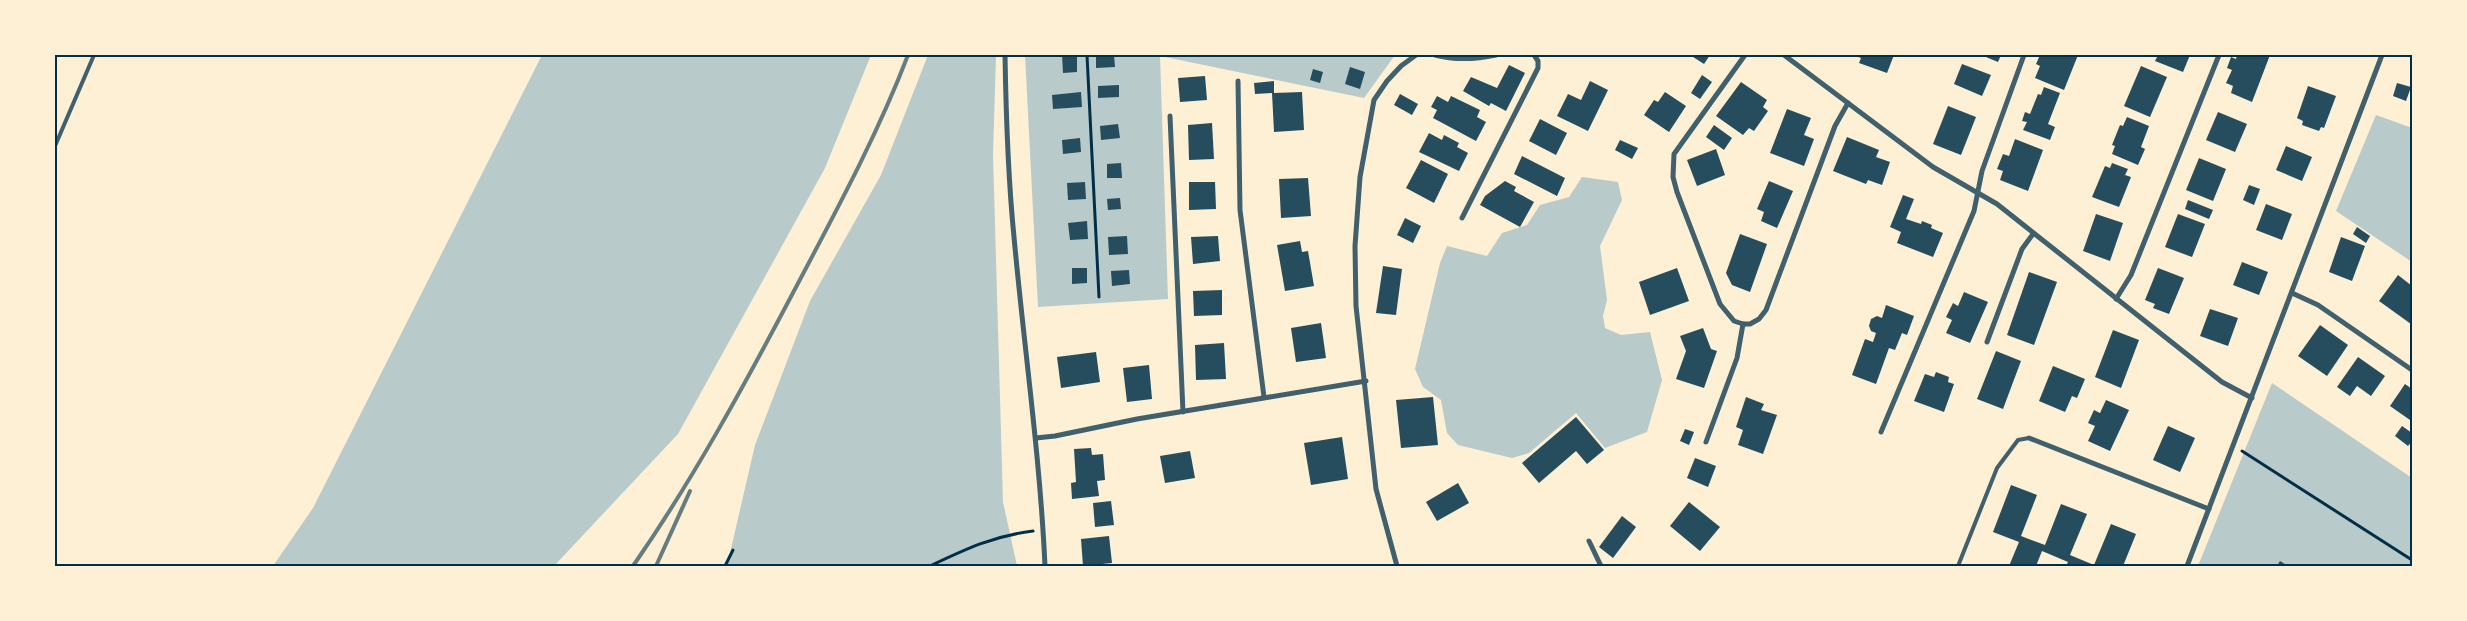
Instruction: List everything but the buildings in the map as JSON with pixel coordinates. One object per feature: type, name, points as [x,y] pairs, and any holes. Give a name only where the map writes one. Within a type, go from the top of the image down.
[{"type":"street","points":[[1005,55],[1008,157],[1014,236],[1036,438],[1045,566]]},
{"type":"street","points":[[1397,566],[1376,490],[1366,381],[1356,306],[1355,246],[1360,177],[1374,100],[1387,81],[1401,66],[1416,55]]},
{"type":"street","points":[[1435,55],[1446,58],[1484,58],[1496,55]]},
{"type":"street","points":[[1462,218],[1538,68],[1538,61],[1534,55]]},
{"type":"street","points":[[1745,55],[1674,154],[1672,166],[1677,192],[1720,304],[1734,320],[1743,324],[1750,324],[1759,319],[1766,310],[1835,126],[1848,103]]},
{"type":"street","points":[[1784,55],[1933,166],[1997,204],[2222,382],[2252,398]]},
{"type":"street","points":[[1881,432],[1971,220],[1982,171],[2024,55]]},
{"type":"street","points":[[2116,299],[2131,275],[2218,55]]},
{"type":"street","points":[[2187,566],[2382,55]]},
{"type":"street","points":[[1238,81],[1240,210],[1264,397]]},
{"type":"street","points":[[1170,116],[1183,412]]},
{"type":"street","points":[[1987,342],[2022,249],[2033,234]]},
{"type":"street","points":[[2292,293],[2318,305],[2412,370]]},
{"type":"street","points":[[1706,442],[1737,358],[1743,324]]},
{"type":"street","points":[[1036,438],[1264,397],[1366,381]]},
{"type":"street","points":[[2028,438],[2209,509]]},
{"type":"street","points":[[1589,541],[1600,566]]},
{"type":"lane","points":[[55,146],[94,55]]},
{"type":"lane","points":[[1958,566],[1997,468],[2018,440],[2028,438]]},
{"type":"path","points":[[1087,55],[1099,297]]},
{"type":"path","points":[[2234,446],[2412,560]]},
{"type":"path","points":[[930,566],[1005,534],[1043,529]]},
{"type":"path","points":[[725,566],[733,550]]},
{"type":"shaded area","points":[[542,55],[871,55],[825,168],[678,434],[554,566],[273,566],[313,508]]},
{"type":"shaded area","points":[[928,55],[996,55],[993,155],[1003,502],[1017,566],[727,566],[755,445],[810,301],[881,175]]},
{"type":"shaded area","points":[[1025,55],[1395,55],[1364,98],[1160,56],[1168,299],[1038,307]]},
{"type":"shaded area","points":[[2376,115],[2412,128],[2412,262],[2336,211]]},
{"type":"shaded area","points":[[1582,177],[1618,182],[1622,200],[1600,246],[1607,300],[1603,316],[1605,328],[1621,335],[1650,332],[1662,380],[1647,432],[1605,448],[1576,413],[1529,453],[1512,458],[1458,445],[1447,433],[1441,400],[1423,387],[1415,369],[1440,263],[1447,246],[1487,256],[1502,233],[1527,225],[1540,205],[1569,197]]},
{"type":"shaded area","points":[[2272,383],[2412,478],[2412,566],[2198,566]]},
{"type":"railway","points":[[633,566],[698,465],[757,360],[855,174],[883,115],[908,55]]},
{"type":"railway","points":[[656,566],[690,491]]}]
